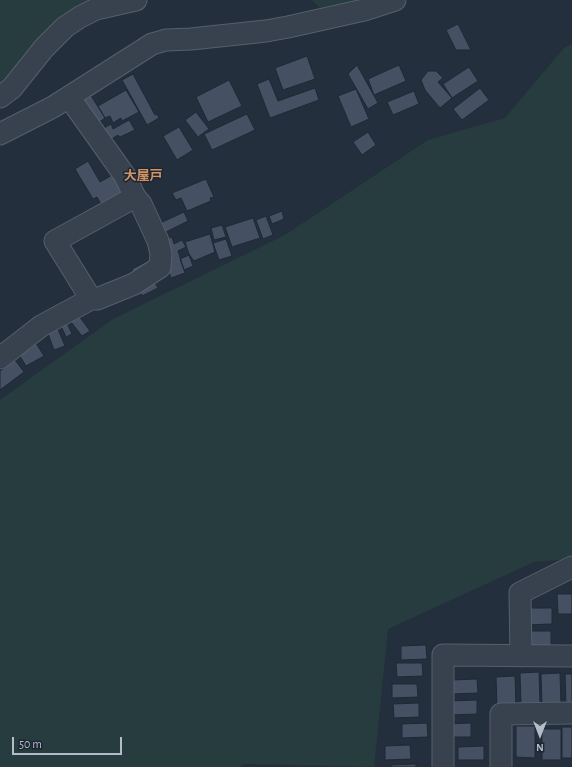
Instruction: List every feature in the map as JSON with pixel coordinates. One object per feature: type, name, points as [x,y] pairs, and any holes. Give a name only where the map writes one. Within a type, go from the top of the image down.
[{"type":"street","points":[[0,97],[12,88],[44,48],[65,27],[96,9],[136,0]]},
{"type":"street","points":[[0,134],[52,108],[152,44],[166,40],[191,39],[288,27],[364,10],[395,0]]},
{"type":"street","points":[[0,358],[41,326],[91,298],[97,298],[134,284],[160,267],[161,254],[158,241],[141,204],[135,197],[125,176],[69,97]]},
{"type":"street","points":[[91,298],[55,241],[135,197]]},
{"type":"street","points":[[521,656],[520,593],[572,567]]},
{"type":"street","points":[[443,767],[443,654],[572,656]]},
{"type":"street","points":[[501,767],[501,714],[572,713]]},
{"type":"green space","points":[[0,0],[120,0],[0,87]]},
{"type":"green space","points":[[312,0],[357,0],[357,2],[320,8]]},
{"type":"green space","points":[[572,44],[572,559],[534,562],[388,629],[374,767],[244,764],[240,767],[0,767],[0,400],[113,319],[285,235],[428,140],[505,118],[564,48]]},
{"type":"building","points":[[458,24],[471,50],[456,50],[446,30]]},
{"type":"building","points":[[307,56],[315,79],[283,90],[275,68]]},
{"type":"building","points":[[357,65],[378,103],[368,109],[348,74]]},
{"type":"building","points":[[399,65],[406,81],[374,95],[368,79]]},
{"type":"building","points":[[469,67],[478,81],[452,98],[443,84]]},
{"type":"building","points":[[428,71],[436,71],[443,78],[438,82],[452,98],[440,108],[425,90],[421,80]]},
{"type":"building","points":[[133,74],[155,115],[157,114],[159,118],[147,125],[122,80]]},
{"type":"building","points":[[269,79],[278,101],[315,88],[319,100],[270,118],[257,84]]},
{"type":"building","points":[[229,80],[242,106],[208,122],[196,97]]},
{"type":"building","points":[[480,88],[489,100],[462,120],[453,109]]},
{"type":"building","points":[[356,89],[369,119],[351,127],[338,96]]},
{"type":"building","points":[[126,90],[139,112],[122,121],[121,118],[113,123],[110,116],[105,118],[98,106]]},
{"type":"building","points":[[414,91],[419,104],[393,115],[387,102]]},
{"type":"building","points":[[90,94],[105,118],[98,123],[80,100]]},
{"type":"building","points":[[196,112],[209,129],[198,137],[185,120]]},
{"type":"building","points":[[247,114],[255,130],[212,150],[204,134]]},
{"type":"building","points":[[129,120],[135,130],[120,137],[118,135],[110,140],[104,128],[111,124],[113,129]]},
{"type":"building","points":[[179,127],[193,150],[177,160],[163,136]]},
{"type":"building","points":[[368,132],[376,145],[362,155],[353,142]]},
{"type":"building","points":[[88,161],[100,182],[114,174],[125,193],[102,206],[97,197],[93,199],[75,169]]},
{"type":"building","points":[[206,179],[214,197],[210,198],[211,201],[187,211],[181,198],[176,200],[172,193]]},
{"type":"building","points":[[282,211],[284,219],[272,224],[269,216]]},
{"type":"building","points":[[184,212],[188,221],[160,235],[156,225]]},
{"type":"building","points":[[266,216],[273,235],[263,239],[256,220]]},
{"type":"building","points":[[253,218],[260,238],[232,247],[225,227]]},
{"type":"building","points":[[222,225],[226,237],[214,240],[211,228]]},
{"type":"building","points":[[210,234],[215,252],[194,261],[189,254],[185,242]]},
{"type":"building","points":[[172,237],[174,244],[182,240],[186,247],[178,251],[185,273],[171,278],[160,247],[160,241]]},
{"type":"building","points":[[226,239],[232,256],[219,260],[213,243]]},
{"type":"building","points":[[189,255],[193,266],[184,270],[180,259]]},
{"type":"building","points":[[148,261],[153,272],[137,279],[132,269]]},
{"type":"building","points":[[152,277],[158,288],[142,296],[136,285]]},
{"type":"building","points":[[79,316],[90,331],[82,336],[71,322]]},
{"type":"building","points":[[67,323],[72,334],[66,337],[61,326]]},
{"type":"building","points":[[57,327],[65,346],[54,350],[47,331]]},
{"type":"building","points":[[34,340],[44,356],[26,366],[16,350]]},
{"type":"building","points":[[15,360],[24,372],[0,390],[0,371]]},
{"type":"building","points":[[557,594],[572,594],[572,614],[558,614]]},
{"type":"building","points":[[524,608],[552,608],[552,624],[525,625]]},
{"type":"building","points":[[524,631],[551,631],[551,648],[525,648]]},
{"type":"building","points":[[426,645],[427,659],[401,660],[401,646]]},
{"type":"building","points":[[396,663],[422,663],[423,676],[397,677]]},
{"type":"building","points":[[539,672],[540,703],[521,704],[520,673]]},
{"type":"building","points":[[560,673],[561,704],[542,705],[541,674]]},
{"type":"building","points":[[565,674],[572,674],[572,705],[566,706]]},
{"type":"building","points":[[515,676],[516,707],[497,708],[496,677]]},
{"type":"building","points":[[477,679],[478,693],[452,694],[452,680]]},
{"type":"building","points":[[392,684],[417,684],[418,697],[392,698]]},
{"type":"building","points":[[477,700],[477,714],[451,715],[451,701]]},
{"type":"building","points":[[419,703],[419,717],[394,718],[393,704]]},
{"type":"building","points":[[427,723],[428,737],[402,738],[402,724]]},
{"type":"building","points":[[471,723],[471,737],[446,737],[445,724]]},
{"type":"building","points":[[516,726],[535,726],[535,758],[516,757]]},
{"type":"building","points":[[562,727],[572,727],[572,758],[562,758]]},
{"type":"building","points":[[542,729],[561,729],[561,760],[542,760]]},
{"type":"building","points":[[410,745],[411,759],[385,760],[385,746]]},
{"type":"building","points":[[484,746],[484,760],[458,760],[458,747]]},
{"type":"building","points":[[416,764],[416,767],[391,767],[391,765]]},
{"type":"district","name":"大屋戸","points":[[143,176]]}]
